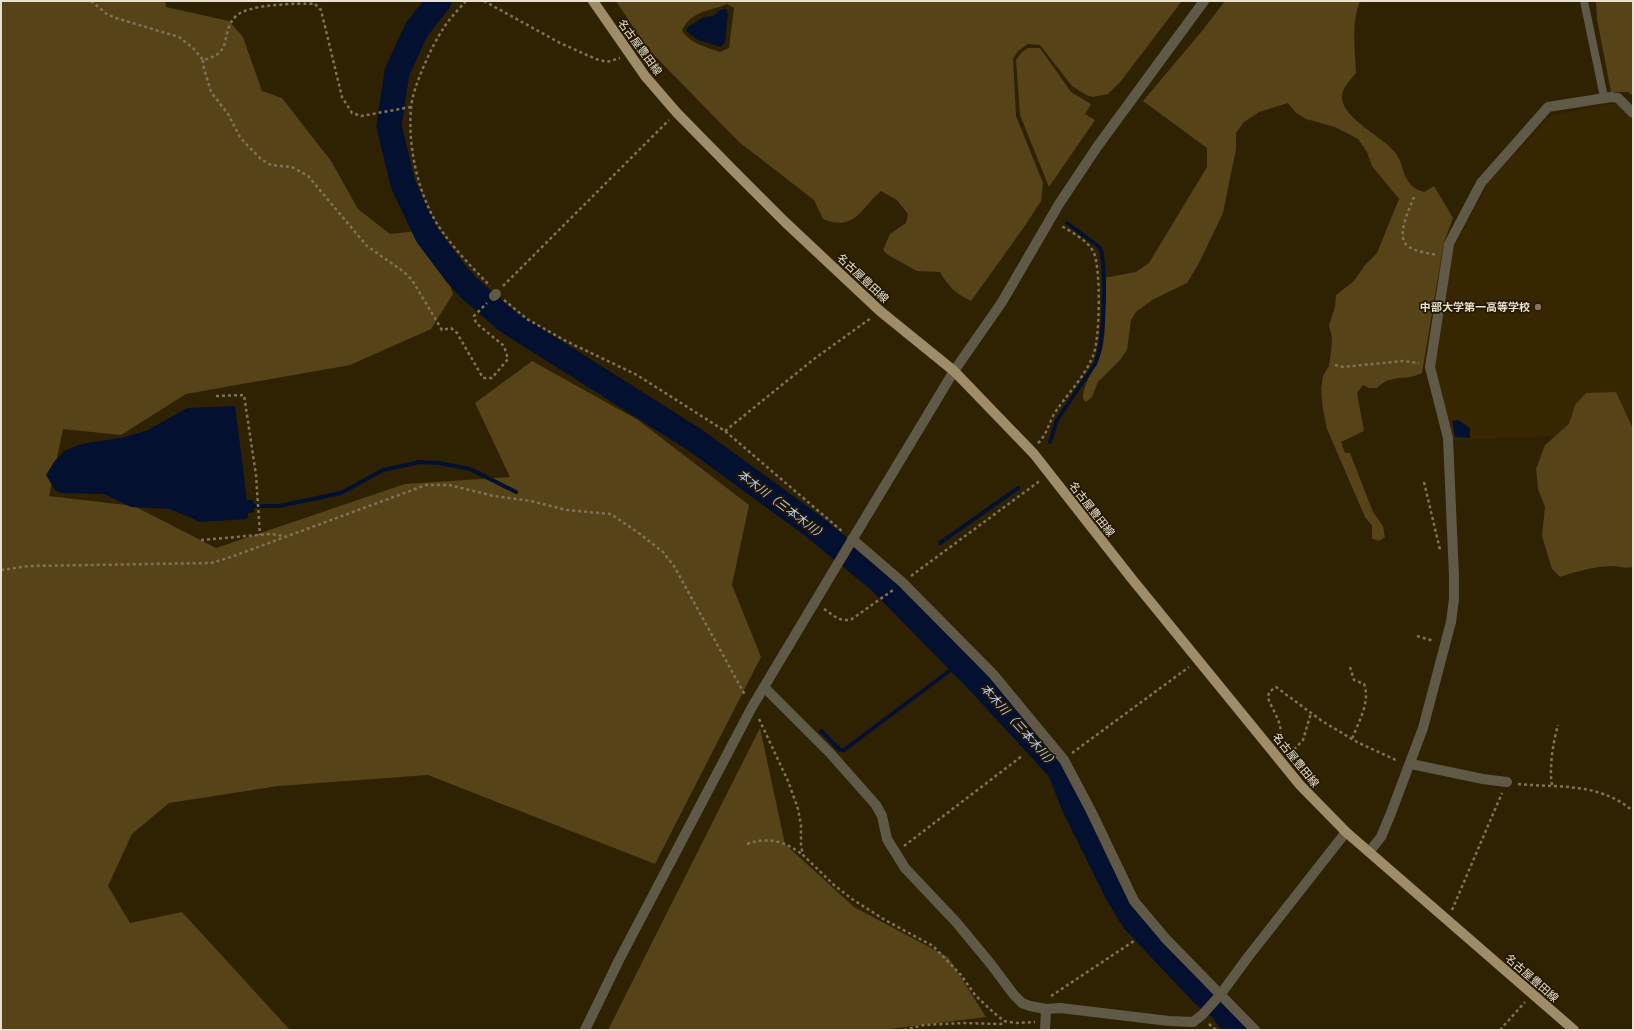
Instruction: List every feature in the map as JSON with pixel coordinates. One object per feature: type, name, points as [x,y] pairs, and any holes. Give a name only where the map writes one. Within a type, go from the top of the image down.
[{"type":"main road","name":"名古屋豊田線","points":[[593,1],[645,76],[677,113],[785,222],[880,311],[954,371],[1031,450],[1132,579],[1271,749],[1319,805],[1346,832],[1574,1030]]},
{"type":"street","points":[[585,1030],[619,960],[752,707],[814,602],[954,371],[1002,302],[1050,218],[1097,147],[1204,1]]},
{"type":"street","points":[[1369,852],[1381,837],[1410,765],[1451,622],[1454,600],[1448,438],[1430,364],[1449,244],[1481,184],[1548,107],[1604,97],[1618,98],[1633,113]]},
{"type":"street","points":[[852,540],[901,584],[993,674],[1064,760],[1091,811],[1134,901],[1166,940],[1255,1030]]},
{"type":"street","points":[[764,687],[830,753],[876,805],[882,816],[887,839],[905,868],[956,922],[990,963],[1014,996],[1022,1003],[1046,1009],[1060,1008],[1169,1022],[1193,1022],[1202,1015],[1220,995],[1346,832]]},
{"type":"street","points":[[1410,765],[1483,780],[1507,782]]},
{"type":"street","points":[[1045,1025],[1046,1009]]},
{"type":"lane","points":[[1584,1],[1604,97]]},
{"type":"path","points":[[91,1],[104,12],[116,18],[179,37],[193,48],[203,60],[203,65],[211,92],[226,111],[240,137],[247,145],[261,159],[272,165],[292,167],[308,176],[320,188],[353,231],[367,246],[404,272],[412,280],[442,330],[451,328],[457,333],[483,378],[492,378],[508,360],[504,346],[476,322],[474,316],[478,312]]},
{"type":"path","points":[[466,1],[442,30],[423,67],[411,107],[412,148],[419,183],[432,215],[449,240],[495,295],[527,319],[564,340],[637,375],[725,431],[852,540]]},
{"type":"path","points":[[484,1],[560,43],[596,59],[607,62],[630,55]]},
{"type":"path","points":[[203,60],[214,58],[222,51],[233,21],[241,12],[272,6],[315,4],[321,10],[342,97],[352,113],[361,116],[411,107]]},
{"type":"path","points":[[495,295],[677,113]]},
{"type":"path","points":[[1414,197],[1404,226],[1404,242],[1407,246],[1414,249],[1447,258]]},
{"type":"path","points":[[1031,450],[1041,441],[1054,415],[1087,370],[1094,355],[1098,332],[1098,272],[1094,253],[1083,240],[1050,218]]},
{"type":"path","points":[[725,431],[814,359],[880,311]]},
{"type":"path","points":[[1334,365],[1343,367],[1403,360],[1430,364]]},
{"type":"path","points":[[216,396],[244,395],[256,475],[260,535]]},
{"type":"path","points":[[814,602],[840,620],[846,621],[852,619],[882,600],[901,584],[1049,474]]},
{"type":"path","points":[[1424,482],[1441,557]]},
{"type":"path","points":[[1,570],[29,566],[211,563],[426,485],[439,484],[531,501],[566,510],[611,514],[663,552],[674,566],[764,727],[788,781],[802,825],[801,846],[803,855]]},
{"type":"path","points":[[202,540],[260,535],[285,537]]},
{"type":"path","points":[[1418,636],[1435,641],[1444,646]]},
{"type":"path","points":[[1064,760],[1198,660]]},
{"type":"path","points":[[1350,667],[1354,680],[1364,684],[1366,688],[1364,710],[1352,739]]},
{"type":"path","points":[[1271,749],[1278,743],[1280,737],[1280,727],[1268,698],[1269,692],[1276,687],[1311,713],[1352,739],[1381,754],[1410,765]]},
{"type":"path","points":[[1282,762],[1303,740],[1311,713]]},
{"type":"path","points":[[1552,785],[1550,774],[1558,725]]},
{"type":"path","points":[[896,853],[1022,756]]},
{"type":"path","points":[[1448,921],[1507,782],[1573,786],[1613,798],[1633,811]]},
{"type":"path","points":[[748,844],[755,841],[773,840],[790,845],[803,855],[834,885],[852,899],[933,946],[947,960],[984,1005],[1004,1021],[1045,1025]]},
{"type":"path","points":[[1046,1009],[1046,999],[1134,941]]},
{"type":"path","points":[[1500,1030],[1532,994]]},
{"type":"path","points":[[904,1030],[924,1025],[963,1023],[1001,1024],[1004,1021]]},
{"type":"shaded area","points":[[1,1],[165,1],[166,7],[229,21],[243,37],[262,91],[282,98],[331,161],[358,209],[390,234],[417,231],[445,271],[453,294],[431,329],[350,365],[186,394],[121,435],[63,429],[49,496],[134,506],[216,548],[405,484],[510,477],[475,403],[532,361],[638,420],[749,505],[732,585],[761,657],[655,864],[428,775],[278,786],[169,803],[132,834],[108,886],[130,923],[182,912],[290,1030],[1,1030]]},
{"type":"shaded area","points":[[616,1],[1182,1],[1121,81],[1108,94],[1093,97],[1086,95],[1072,86],[1040,45],[1028,44],[1018,51],[1013,59],[1016,116],[1043,183],[1041,201],[971,301],[953,289],[940,272],[917,271],[888,255],[883,250],[890,234],[906,223],[908,214],[897,200],[881,191],[856,217],[850,221],[843,223],[823,219],[814,200],[739,142],[647,48]],"holes":[[[727,4],[734,8],[729,48],[720,52],[694,42],[682,31],[685,24],[700,13]]]},
{"type":"shaded area","points":[[1225,1],[1360,1],[1355,18],[1354,46],[1356,73],[1343,91],[1342,99],[1344,106],[1356,120],[1393,150],[1400,161],[1404,174],[1416,189],[1424,192],[1434,186],[1453,218],[1444,242],[1422,373],[1416,376],[1393,379],[1383,383],[1377,388],[1369,388],[1363,385],[1357,393],[1364,431],[1341,442],[1345,453],[1350,453],[1373,512],[1383,526],[1385,537],[1379,541],[1372,539],[1372,526],[1365,517],[1327,429],[1321,389],[1323,376],[1329,366],[1332,338],[1329,325],[1335,307],[1336,295],[1354,281],[1365,265],[1377,253],[1399,199],[1372,166],[1367,152],[1358,139],[1335,127],[1306,119],[1296,113],[1288,103],[1259,112],[1244,122],[1236,133],[1236,149],[1223,213],[1199,263],[1187,283],[1152,300],[1136,312],[1131,320],[1127,350],[1120,360],[1098,382],[1092,397],[1086,402],[1083,399],[1086,385],[1099,359],[1103,345],[1105,320],[1104,278],[1136,272],[1149,263],[1207,167],[1207,148],[1143,101],[1202,31]]},
{"type":"shaded area","points":[[1596,1],[1633,1],[1633,96],[1628,92],[1611,92],[1597,19]]},
{"type":"shaded area","points":[[1028,48],[1040,48],[1071,92],[1091,104],[1085,114],[1095,120],[1049,187],[1020,115],[1016,60],[1022,52]]},
{"type":"shaded area","name":"中部大学第一高等学校","points":[[1628,101],[1633,106],[1633,429],[1616,392],[1575,405],[1569,424],[1556,436],[1453,440],[1434,365],[1453,250],[1488,183],[1552,115]]},
{"type":"shaded area","points":[[1616,392],[1633,429],[1633,567],[1598,567],[1560,577],[1552,569],[1542,536],[1545,507],[1538,489],[1536,469],[1545,445],[1569,424],[1575,405],[1586,393]]},
{"type":"shaded area","points":[[760,728],[785,844],[854,907],[948,957],[986,1017],[882,1030],[608,1030]]},
{"type":"water","points":[[720,10],[727,10],[728,14],[725,42],[721,47],[698,40],[686,31],[688,27],[704,17],[713,16]]},
{"type":"water","points":[[235,406],[247,500],[253,500],[254,512],[248,513],[248,517],[246,519],[200,522],[170,509],[131,507],[104,494],[61,493],[55,490],[46,475],[54,462],[64,451],[82,444],[125,437],[148,430],[187,408]]},
{"type":"water","points":[[1458,420],[1470,428],[1470,438],[1455,437],[1452,421]]},
{"type":"waterway","name":"本木川（三本木川）","points":[[439,1],[417,29],[397,72],[389,126],[403,184],[427,235],[457,275],[470,289],[507,321],[695,440],[813,526],[880,581],[980,683],[1060,770],[1073,804],[1118,895],[1134,921],[1203,994],[1223,1010],[1236,1030]]},
{"type":"waterway","points":[[1050,442],[1057,420],[1095,364],[1101,341],[1103,325],[1104,275],[1101,250],[1098,246],[1067,223]]},
{"type":"waterway","points":[[249,506],[279,506],[341,493],[383,470],[420,462],[439,463],[470,469],[516,492]]},
{"type":"waterway","points":[[940,543],[1018,488]]},
{"type":"waterway","points":[[821,731],[840,750],[844,750],[960,663]]},
{"type":"place","name":"中部大学第一高等学校","points":[[1538,307]]}]
